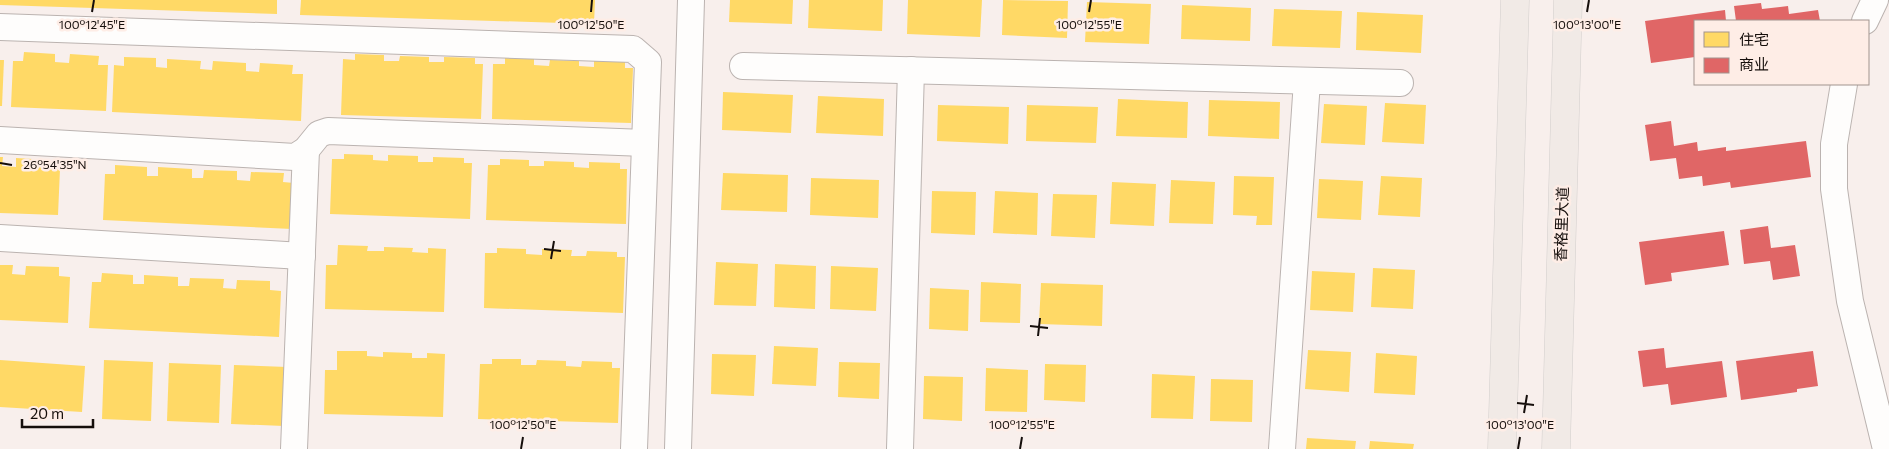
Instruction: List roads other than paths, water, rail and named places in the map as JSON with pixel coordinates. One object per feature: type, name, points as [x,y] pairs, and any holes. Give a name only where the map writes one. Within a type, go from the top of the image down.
[{"type":"main road","points":[[1502,449],[1515,0]]},
{"type":"main road","name":"香格里大道","points":[[1556,449],[1568,0]]},
{"type":"street","points":[[678,449],[691,0]]},
{"type":"street","points":[[1865,20],[1875,0]]},
{"type":"street","points":[[0,27],[632,49],[648,62],[634,449]]},
{"type":"street","points":[[743,66],[1400,83]]},
{"type":"street","points":[[900,449],[911,70]]},
{"type":"street","points":[[1282,449],[1308,81]]},
{"type":"street","points":[[1844,85],[1834,144],[1834,189],[1850,301],[1886,449]]},
{"type":"street","points":[[0,140],[294,157],[306,150],[319,134],[328,130],[645,143]]},
{"type":"street","points":[[294,449],[306,150]]},
{"type":"street","points":[[0,238],[302,256]]}]
